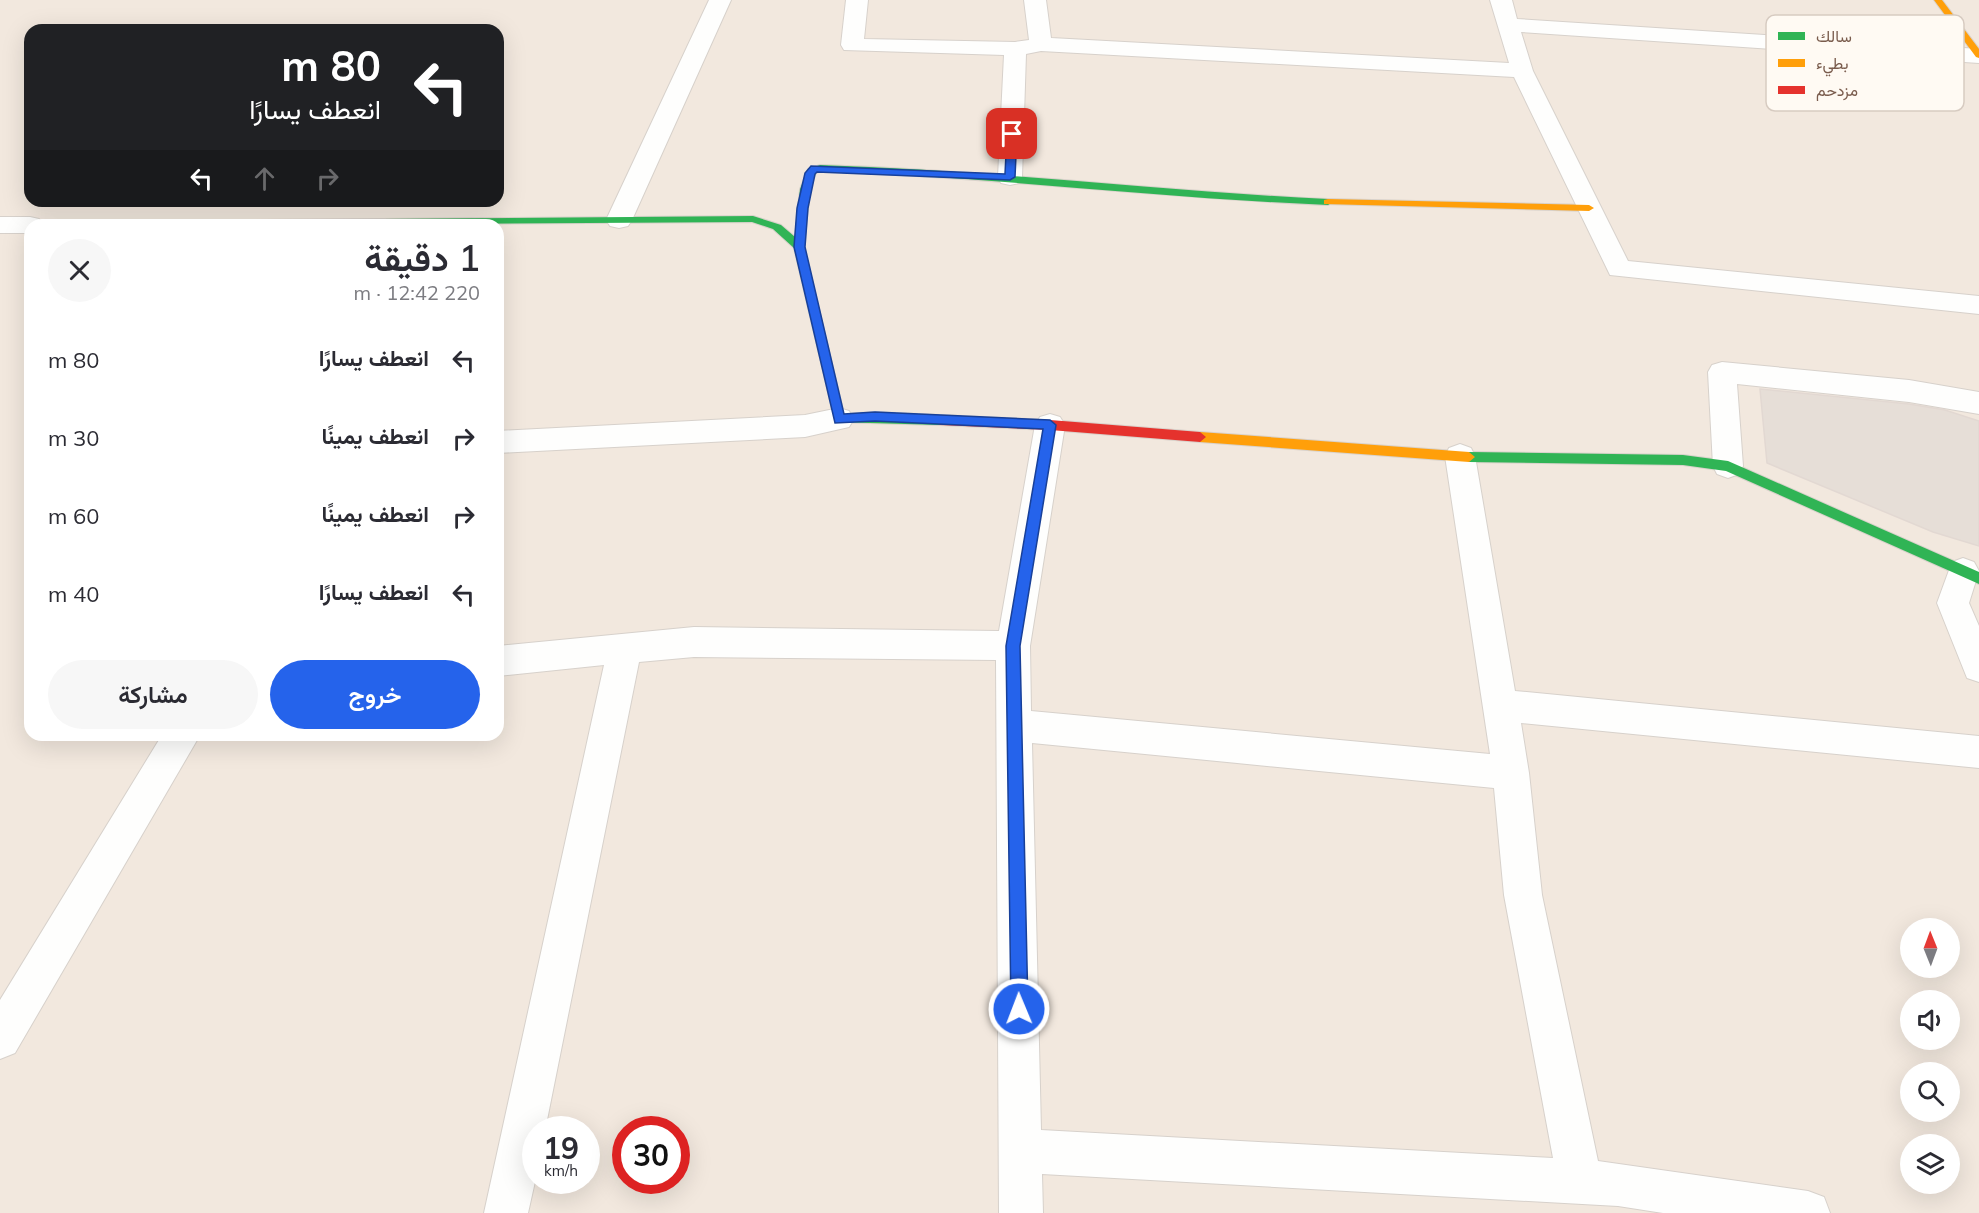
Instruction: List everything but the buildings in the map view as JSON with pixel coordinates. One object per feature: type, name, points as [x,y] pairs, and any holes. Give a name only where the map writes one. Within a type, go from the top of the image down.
[{"type":"street","points":[[619,220],[720,0]]},
{"type":"street","points":[[857,0],[852,45],[1015,49],[1041,44],[1522,71]]},
{"type":"street","points":[[1035,0],[1041,44]]},
{"type":"street","points":[[1501,0],[1522,71],[1619,269],[1979,305]]},
{"type":"street","points":[[1938,0],[1949,15]]},
{"type":"street","points":[[1509,25],[1766,41]]},
{"type":"street","points":[[1964,35],[1979,55]]},
{"type":"street","points":[[1010,177],[1015,49]]},
{"type":"street","points":[[1964,54],[1979,55]]},
{"type":"street","points":[[839,419],[799,247],[802,208],[810,173],[815,169],[1010,177],[1266,200],[1589,208]]},
{"type":"street","points":[[504,222],[753,219],[777,227],[799,247]]},
{"type":"street","points":[[0,225],[24,225]]},
{"type":"street","points":[[1728,466],[1722,372],[1910,391],[1979,403]]},
{"type":"street","points":[[504,442],[805,426],[839,419],[875,417],[1050,425],[1460,456],[1683,460],[1728,466],[1971,575],[1953,603],[1979,667]]},
{"type":"street","points":[[1021,1213],[1013,646],[1050,425]]},
{"type":"street","points":[[1460,456],[1511,773],[1523,895],[1607,1193]]},
{"type":"street","points":[[504,660],[694,642],[1013,646]]},
{"type":"street","points":[[506,1213],[625,647]]},
{"type":"street","points":[[1500,705],[1979,752]]},
{"type":"street","points":[[1015,725],[1511,773]]},
{"type":"street","points":[[0,1038],[178,741]]},
{"type":"street","points":[[1021,1151],[1607,1193],[1808,1213]]},
{"type":"shaded area","points":[[0,0],[1979,0],[1979,1213],[0,1213]]},
{"type":"traffic: fast","points":[[799,247],[805,189],[812,171],[820,168],[947,174],[1201,195],[1328,202]]},
{"type":"traffic: fast","points":[[504,221],[753,219],[777,227],[799,247],[839,419],[875,417],[940,420]]},
{"type":"traffic: fast","points":[[1469,457],[1683,460],[1728,466],[1979,578]]},
{"type":"traffic: slow","points":[[1938,0],[1949,15]]},
{"type":"traffic: slow","points":[[1964,35],[1979,55]]},
{"type":"traffic: slow","points":[[1328,202],[1589,208]]},
{"type":"traffic: slow","points":[[1200,437],[1469,457]]},
{"type":"traffic: jam","points":[[940,420],[1050,425],[1200,437]]},
{"type":"route","points":[[1012,134],[1010,177],[815,169],[810,173],[802,208],[799,247],[839,419],[875,417],[1050,425],[1013,646],[1019,1009]]}]
